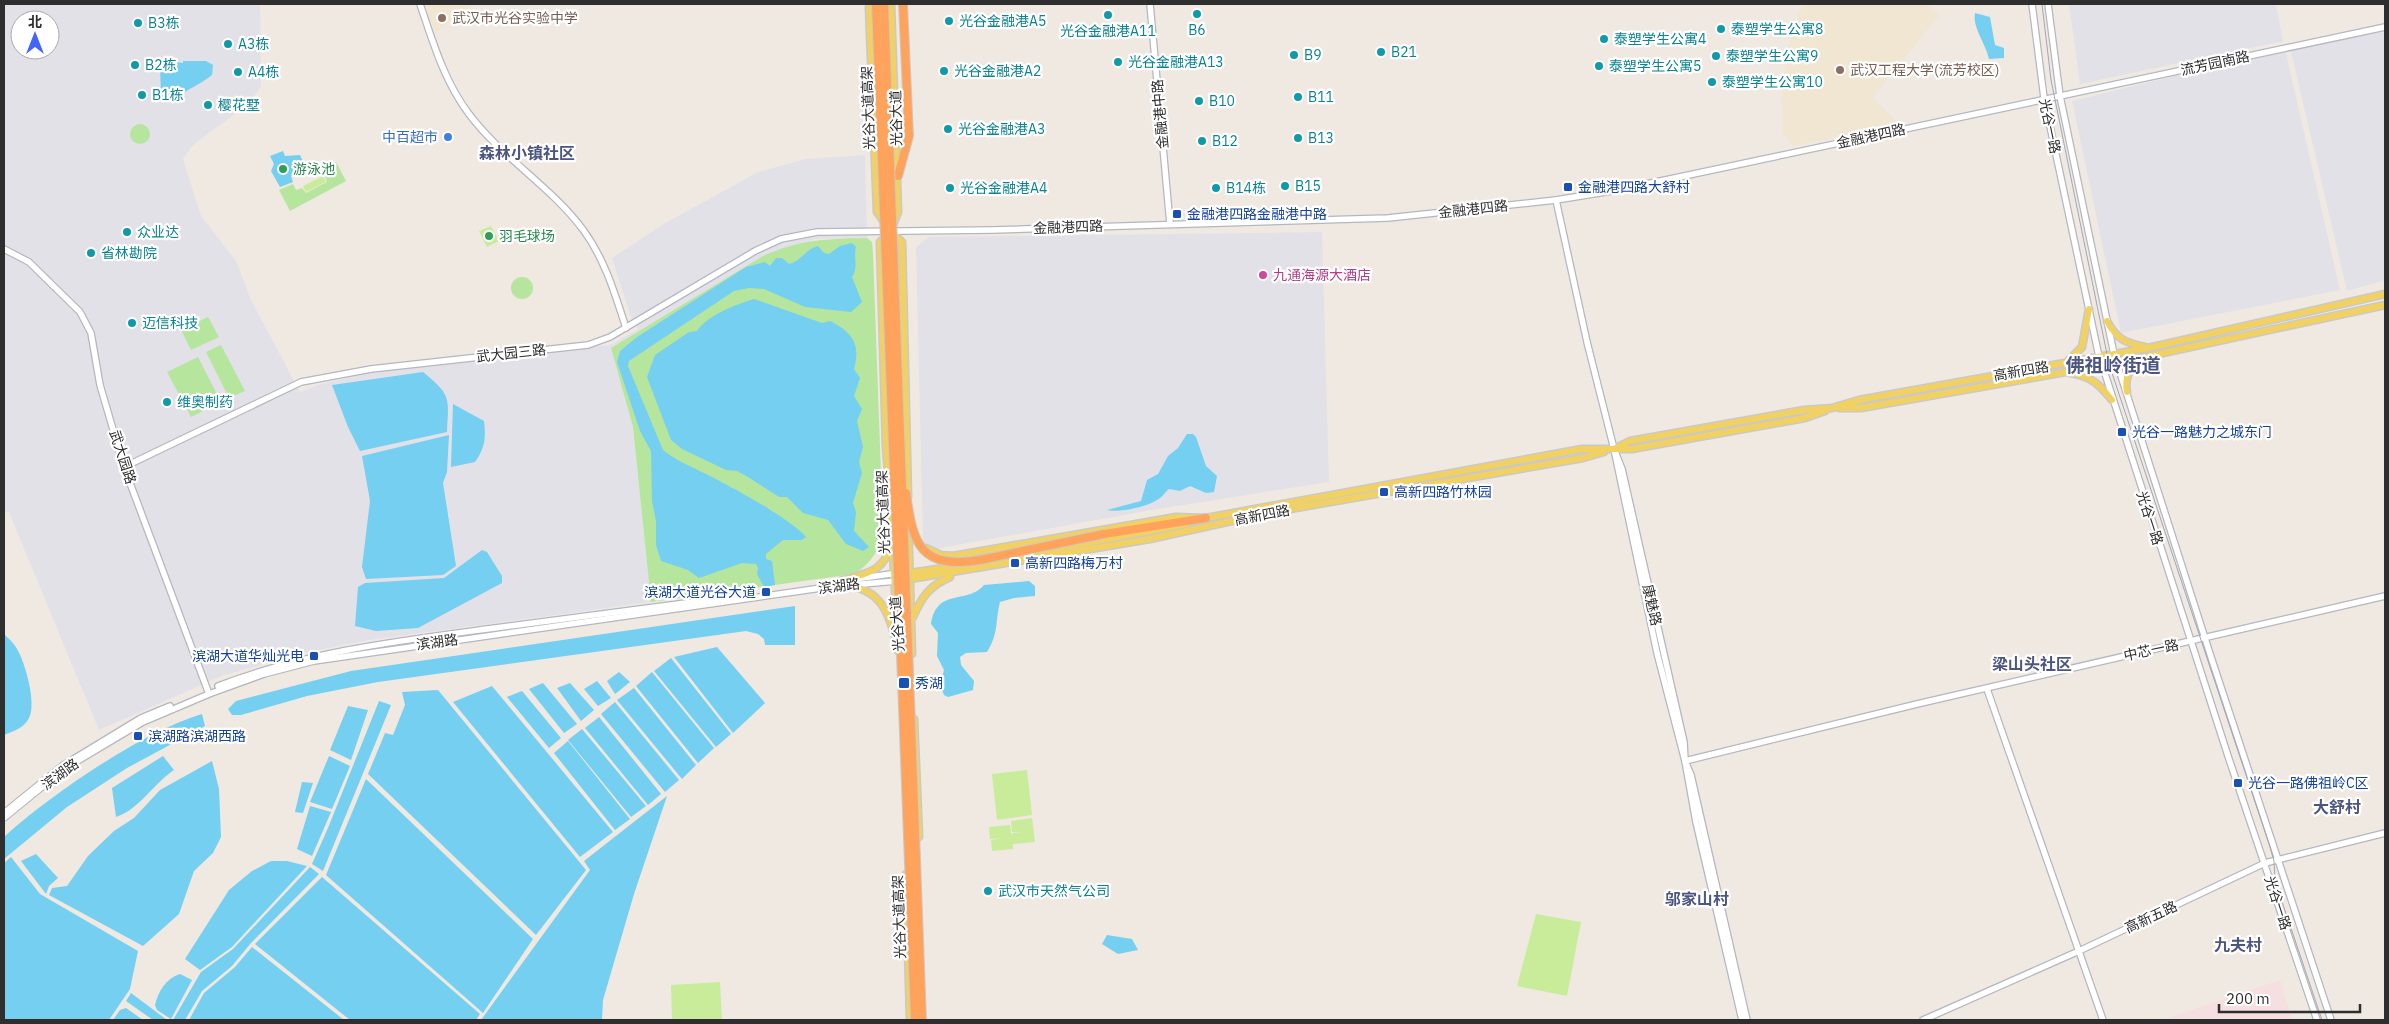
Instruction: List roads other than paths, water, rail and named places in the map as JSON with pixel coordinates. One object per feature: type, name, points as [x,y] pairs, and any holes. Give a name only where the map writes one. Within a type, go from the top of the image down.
[{"type":"highway","name":"光谷大道高架","points":[[876,4],[915,1020]]},
{"type":"highway","name":"光谷大道高架","points":[[884,4],[924,1020]]},
{"type":"highway","points":[[898,176],[909,136],[903,4]]},
{"type":"highway","points":[[900,448],[906,497],[916,538],[930,556],[940,561],[952,563],[980,560],[1104,534],[1206,518]]},
{"type":"main road","points":[[420,4],[442,67],[455,93],[485,133],[582,230],[607,271],[626,328]]},
{"type":"main road","name":"光谷大道","points":[[872,4],[869,7],[877,212],[891,232],[902,242],[924,1020]]},
{"type":"main road","name":"光谷大道","points":[[892,4],[898,212],[891,232],[880,242],[886,446],[899,653],[910,1020]]},
{"type":"main road","name":"金融港中路","points":[[1150,4],[1170,224]]},
{"type":"main road","name":"光谷一路","points":[[2032,4],[2044,98],[2099,356],[2191,642],[2317,1020]]},
{"type":"main road","name":"光谷一路","points":[[2048,4],[2060,96],[2114,354],[2204,638],[2331,1020]]},
{"type":"main road","name":"流芳园南路","points":[[2044,98],[2385,28]]},
{"type":"main road","name":"金融港四路","points":[[891,232],[1388,218],[1556,200],[1618,190],[2044,98]]},
{"type":"main road","name":"康魅路","points":[[1556,200],[1587,342],[1614,449],[1622,469],[1684,742],[1685,761],[1696,822],[1742,1020]]},
{"type":"main road","name":"武大园三路","points":[[124,467],[301,382],[371,369],[588,346],[610,338],[755,251],[781,240],[817,232],[891,232]]},
{"type":"main road","name":"武大园路","points":[[4,249],[29,262],[80,312],[91,333],[100,385],[124,467],[209,692]]},
{"type":"main road","name":"高新四路","points":[[1832,408],[1859,400],[2148,348],[2385,294]]},
{"type":"main road","name":"高新四路","points":[[910,576],[960,572],[1150,538],[1273,512],[1583,458],[1614,449],[1630,441],[1804,410],[1861,408],[2102,366],[2385,306]]},
{"type":"main road","points":[[2064,363],[2082,347],[2089,309]]},
{"type":"main road","points":[[2107,321],[2113,333],[2124,342],[2148,348]]},
{"type":"main road","points":[[2127,392],[2125,384],[2132,367],[2152,355]]},
{"type":"main road","points":[[2057,374],[2067,373],[2087,377],[2099,384],[2112,400]]},
{"type":"main road","name":"高新四路","points":[[910,576],[1157,531],[1206,518],[1582,449],[1614,449]]},
{"type":"main road","name":"高新四路","points":[[908,506],[915,535],[930,551],[953,556],[1176,517],[1206,518]]},
{"type":"main road","points":[[840,583],[871,573],[883,564],[893,540]]},
{"type":"main road","points":[[912,636],[912,619],[922,596],[931,587],[960,572]]},
{"type":"main road","name":"滨湖路","points":[[4,813],[70,761],[141,718],[209,692],[264,674],[314,661],[840,583],[893,573],[910,576]]},
{"type":"main road","name":"滨湖路","points":[[840,583],[894,582],[910,576]]},
{"type":"main road","points":[[840,583],[862,589],[884,606],[894,632],[899,653]]},
{"type":"main road","name":"中芯一路","points":[[1685,761],[1917,704],[2385,596]]},
{"type":"main road","points":[[1986,689],[2101,1020]]},
{"type":"main road","name":"滨湖路","points":[[4,818],[64,769],[143,722],[209,692]]},
{"type":"main road","name":"康魅路","points":[[1685,761],[1692,775],[1747,1020]]},
{"type":"main road","name":"高新五路","points":[[1923,1020],[2077,952],[2265,863],[2385,833]]},
{"type":"water","points":[[1975,13],[1990,17],[1995,45],[2004,48],[2004,58],[1989,59],[1977,30]]},
{"type":"water","points":[[166,61],[183,63],[183,61],[206,61],[213,65],[212,75],[173,101],[166,101],[161,95],[160,68]]},
{"type":"water","name":"游泳池","points":[[283,151],[285,156],[300,155],[305,166],[294,170],[295,173],[291,176],[293,182],[280,187],[271,171],[274,164],[270,156]]},
{"type":"water","points":[[852,243],[856,247],[856,266],[852,277],[862,302],[851,312],[805,307],[764,289],[749,288],[734,291],[629,361],[628,366],[663,450],[678,460],[758,502],[798,529],[806,537],[802,540],[783,540],[766,554],[766,559],[772,561],[775,585],[764,587],[757,574],[758,568],[756,564],[742,563],[699,578],[688,570],[661,561],[656,545],[656,521],[652,501],[651,451],[640,431],[617,362],[620,351],[637,337],[746,267],[765,262],[770,266],[776,258],[782,258],[789,264],[818,246],[824,253],[829,254],[840,246]]},
{"type":"water","points":[[754,299],[822,323],[830,321],[849,334],[853,340],[856,352],[854,369],[860,378],[854,396],[862,409],[857,421],[863,447],[859,462],[862,473],[853,503],[856,512],[854,531],[869,547],[863,551],[846,544],[828,520],[803,513],[787,497],[779,497],[737,471],[726,470],[682,449],[671,440],[647,377],[655,355],[689,332],[697,331],[707,320],[731,307]]},
{"type":"water","points":[[423,372],[439,386],[446,398],[448,404],[447,432],[360,451],[348,427],[332,385]]},
{"type":"water","points":[[453,404],[484,421],[485,433],[483,447],[475,462],[451,467]]},
{"type":"water","points":[[1187,434],[1193,434],[1196,437],[1206,466],[1217,476],[1214,492],[1206,493],[1190,486],[1180,491],[1169,489],[1159,499],[1146,505],[1125,510],[1107,510],[1141,501],[1147,480],[1158,474],[1168,456],[1178,448]]},
{"type":"water","points":[[449,435],[447,472],[443,483],[456,566],[443,575],[366,579],[362,567],[370,501],[362,456]]},
{"type":"water","points":[[482,550],[487,552],[502,576],[502,583],[418,628],[376,631],[355,626],[358,587],[365,583],[444,578]]},
{"type":"water","points":[[1029,581],[1035,586],[1035,596],[1014,598],[1000,602],[995,633],[987,652],[966,653],[960,657],[961,665],[974,681],[973,690],[948,697],[944,695],[940,685],[944,670],[937,656],[938,633],[931,624],[934,613],[939,605],[953,598],[977,591],[984,585]]},
{"type":"water","points":[[795,606],[795,645],[765,645],[764,639],[758,634],[746,631],[378,682],[307,696],[241,715],[232,715],[228,709],[236,701],[351,671]]},
{"type":"water","points":[[4,634],[20,655],[29,683],[32,703],[27,721],[18,729],[4,735]]},
{"type":"water","points":[[717,647],[765,703],[733,733],[674,657]]},
{"type":"water","points":[[671,658],[731,734],[716,747],[654,671]]},
{"type":"water","points":[[619,672],[630,682],[615,694],[607,681]]},
{"type":"water","points":[[652,672],[714,748],[698,763],[636,686]]},
{"type":"water","points":[[597,681],[611,698],[598,706],[584,689]]},
{"type":"water","points":[[543,683],[577,724],[564,733],[529,689]]},
{"type":"water","points":[[570,683],[594,710],[581,721],[557,688]]},
{"type":"water","points":[[492,686],[613,832],[580,857],[453,702]]},
{"type":"water","points":[[634,688],[696,765],[682,779],[617,700]]},
{"type":"water","points":[[438,690],[586,870],[536,935],[368,774],[385,733],[393,735],[405,705],[402,692]]},
{"type":"water","points":[[522,691],[561,738],[549,748],[507,697]]},
{"type":"water","points":[[379,701],[391,705],[323,871],[312,864]]},
{"type":"water","points":[[615,702],[679,780],[665,792],[601,714]]},
{"type":"water","points":[[348,706],[368,710],[351,760],[330,750]]},
{"type":"water","points":[[202,714],[205,726],[127,768],[67,807],[4,859],[4,837],[23,820],[71,784],[152,735]]},
{"type":"water","points":[[599,717],[661,794],[648,805],[585,728]]},
{"type":"water","points":[[582,729],[646,806],[631,817],[568,740]]},
{"type":"water","points":[[568,741],[630,819],[615,830],[554,753]]},
{"type":"water","points":[[163,756],[174,770],[132,808],[116,817],[112,788]]},
{"type":"water","points":[[329,756],[350,766],[332,809],[310,802]]},
{"type":"water","points":[[212,761],[219,789],[221,837],[213,853],[194,871],[179,914],[143,946],[49,895],[52,888],[67,886],[88,856],[114,831],[134,818],[160,790]]},
{"type":"water","points":[[366,779],[533,939],[483,1013],[326,875]]},
{"type":"water","points":[[302,782],[313,783],[303,813],[295,812]]},
{"type":"water","points":[[667,796],[634,894],[603,1000],[602,1020],[481,1020],[590,870],[584,861]]},
{"type":"water","points":[[310,806],[331,812],[312,856],[297,849]]},
{"type":"water","points":[[36,854],[58,878],[49,886],[46,894],[21,861]]},
{"type":"water","points":[[11,857],[40,894],[138,951],[130,989],[109,1020],[4,1020],[4,863]]},
{"type":"water","points":[[271,861],[287,861],[307,866],[232,947],[200,970],[185,959],[229,890],[252,871]]},
{"type":"water","points":[[310,867],[319,874],[251,943],[232,966],[202,991],[185,1020],[173,1020],[201,972],[233,949]]},
{"type":"water","points":[[322,877],[480,1014],[476,1020],[350,1020],[255,944]]},
{"type":"water","points":[[1107,935],[1132,939],[1138,950],[1118,954],[1102,944]]},
{"type":"water","points":[[252,947],[344,1020],[189,1020],[204,993],[235,967]]},
{"type":"water","points":[[180,974],[192,980],[171,1019],[157,1010],[155,1005],[163,986]]},
{"type":"water","points":[[131,993],[167,1020],[153,1020],[126,1001]]},
{"type":"water","points":[[126,1008],[143,1020],[113,1020],[120,1010]]},
{"type":"tram line","points":[[2042,4],[2051,80],[2109,364],[2270,847],[2274,861],[2275,881],[2322,1020]]},
{"type":"place","name":"B6","points":[[1197,14]]},
{"type":"place","name":"光谷金融港A11","points":[[1108,15]]},
{"type":"place","name":"武汉市光谷实验中学","points":[[442,18]]},
{"type":"place","name":"光谷金融港A5","points":[[949,21]]},
{"type":"place","name":"B3栋","points":[[138,23]]},
{"type":"place","name":"泰塑学生公寓8","points":[[1721,29]]},
{"type":"place","name":"泰塑学生公寓4","points":[[1604,39]]},
{"type":"place","name":"A3栋","points":[[228,44]]},
{"type":"place","name":"B21","points":[[1381,52]]},
{"type":"place","name":"B9","points":[[1294,55]]},
{"type":"place","name":"泰塑学生公寓9","points":[[1716,56]]},
{"type":"place","name":"光谷金融港A13","points":[[1118,62]]},
{"type":"place","name":"B2栋","points":[[135,65]]},
{"type":"place","name":"泰塑学生公寓5","points":[[1599,66]]},
{"type":"place","name":"武汉工程大学(流芳校区)","points":[[1840,70]]},
{"type":"place","name":"光谷金融港A2","points":[[944,71]]},
{"type":"place","name":"A4栋","points":[[238,72]]},
{"type":"place","name":"泰塑学生公寓10","points":[[1712,82]]},
{"type":"place","name":"B1栋","points":[[142,95]]},
{"type":"place","name":"B11","points":[[1298,97]]},
{"type":"place","name":"B10","points":[[1199,101]]},
{"type":"place","name":"樱花墅","points":[[208,105]]},
{"type":"place","name":"光谷金融港A3","points":[[948,129]]},
{"type":"place","name":"中百超市","points":[[448,137]]},
{"type":"place","name":"B13","points":[[1298,138]]},
{"type":"place","name":"B12","points":[[1202,141]]},
{"type":"place","name":"游泳池","points":[[283,169]]},
{"type":"place","name":"B15","points":[[1285,186]]},
{"type":"place","name":"金融港四路大舒村","points":[[1568,187]]},
{"type":"place","name":"光谷金融港A4","points":[[950,188]]},
{"type":"place","name":"B14栋","points":[[1216,188]]},
{"type":"place","name":"金融港四路金融港中路","points":[[1177,214]]},
{"type":"place","name":"众业达","points":[[127,232]]},
{"type":"place","name":"羽毛球场","points":[[489,236]]},
{"type":"place","name":"省林勘院","points":[[91,253]]},
{"type":"place","name":"九通海源大酒店","points":[[1263,275]]},
{"type":"place","name":"迈信科技","points":[[132,323]]},
{"type":"place","name":"维奥制药","points":[[167,402]]},
{"type":"place","name":"光谷一路魅力之城东门","points":[[2122,432]]},
{"type":"place","name":"高新四路竹林园","points":[[1384,492]]},
{"type":"place","name":"高新四路梅万村","points":[[1015,563]]},
{"type":"place","name":"滨湖大道光谷大道","points":[[766,592]]},
{"type":"place","name":"滨湖大道华灿光电","points":[[314,656]]},
{"type":"place","name":"秀湖","points":[[904,683]]},
{"type":"place","name":"滨湖路滨湖西路","points":[[138,736]]},
{"type":"place","name":"光谷一路佛祖岭C区","points":[[2238,783]]},
{"type":"place","name":"武汉市天然气公司","points":[[988,891]]},
{"type":"district","name":"森林小镇社区","points":[[527,153]]},
{"type":"district","name":"佛祖岭街道","points":[[2113,365]]},
{"type":"district","name":"梁山头社区","points":[[2032,664]]},
{"type":"district","name":"大舒村","points":[[2337,807]]},
{"type":"district","name":"邬家山村","points":[[1697,899]]},
{"type":"district","name":"九夫村","points":[[2238,945]]}]
